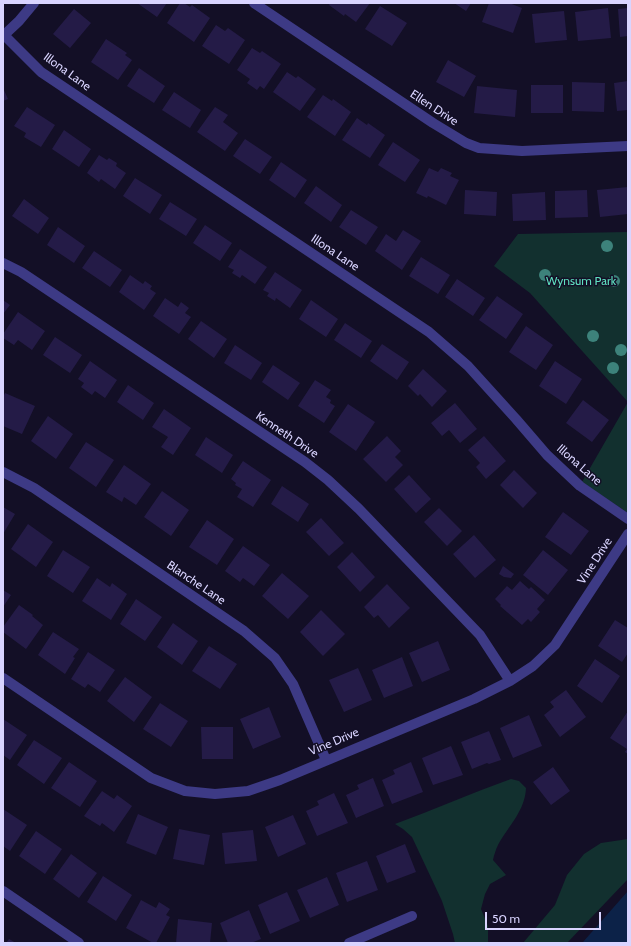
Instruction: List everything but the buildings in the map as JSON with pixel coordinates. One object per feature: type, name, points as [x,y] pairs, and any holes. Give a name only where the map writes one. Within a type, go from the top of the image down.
[{"type":"street","points":[[4,35],[34,3]]},
{"type":"street","name":"Ellen Drive","points":[[254,3],[433,123],[466,143],[478,148],[522,151],[628,146]]},
{"type":"street","name":"Illona Lane","points":[[4,35],[41,72],[429,332],[468,366],[547,455],[580,486],[628,519]]},
{"type":"street","name":"Kenneth Drive","points":[[3,262],[305,462],[328,480],[359,509],[480,635],[510,681]]},
{"type":"street","name":"Blanche Lane","points":[[3,472],[34,488],[244,631],[275,658],[293,684],[326,760]]},
{"type":"street","name":"Vine Drive","points":[[3,678],[141,773],[151,778],[185,791],[215,794],[248,791],[280,780],[474,699],[510,681],[533,666],[554,645],[628,534]]},
{"type":"street","points":[[3,890],[79,943]]},
{"type":"street","points":[[349,943],[412,916]]},
{"type":"green space","name":"Wynsum Park","points":[[628,232],[628,402],[530,293],[494,266],[518,234]]},
{"type":"green space","points":[[628,402],[628,513],[582,482]]},
{"type":"green space","points":[[511,779],[519,781],[526,788],[525,796],[520,811],[502,838],[493,858],[493,860],[506,875],[490,884],[485,894],[481,909],[488,926],[488,943],[455,943],[442,901],[412,837],[395,824]]},
{"type":"green space","points":[[628,839],[628,879],[567,943],[523,943],[555,905],[567,875],[584,854],[601,843]]},
{"type":"water","points":[[628,891],[628,943],[582,943],[583,942]]}]
